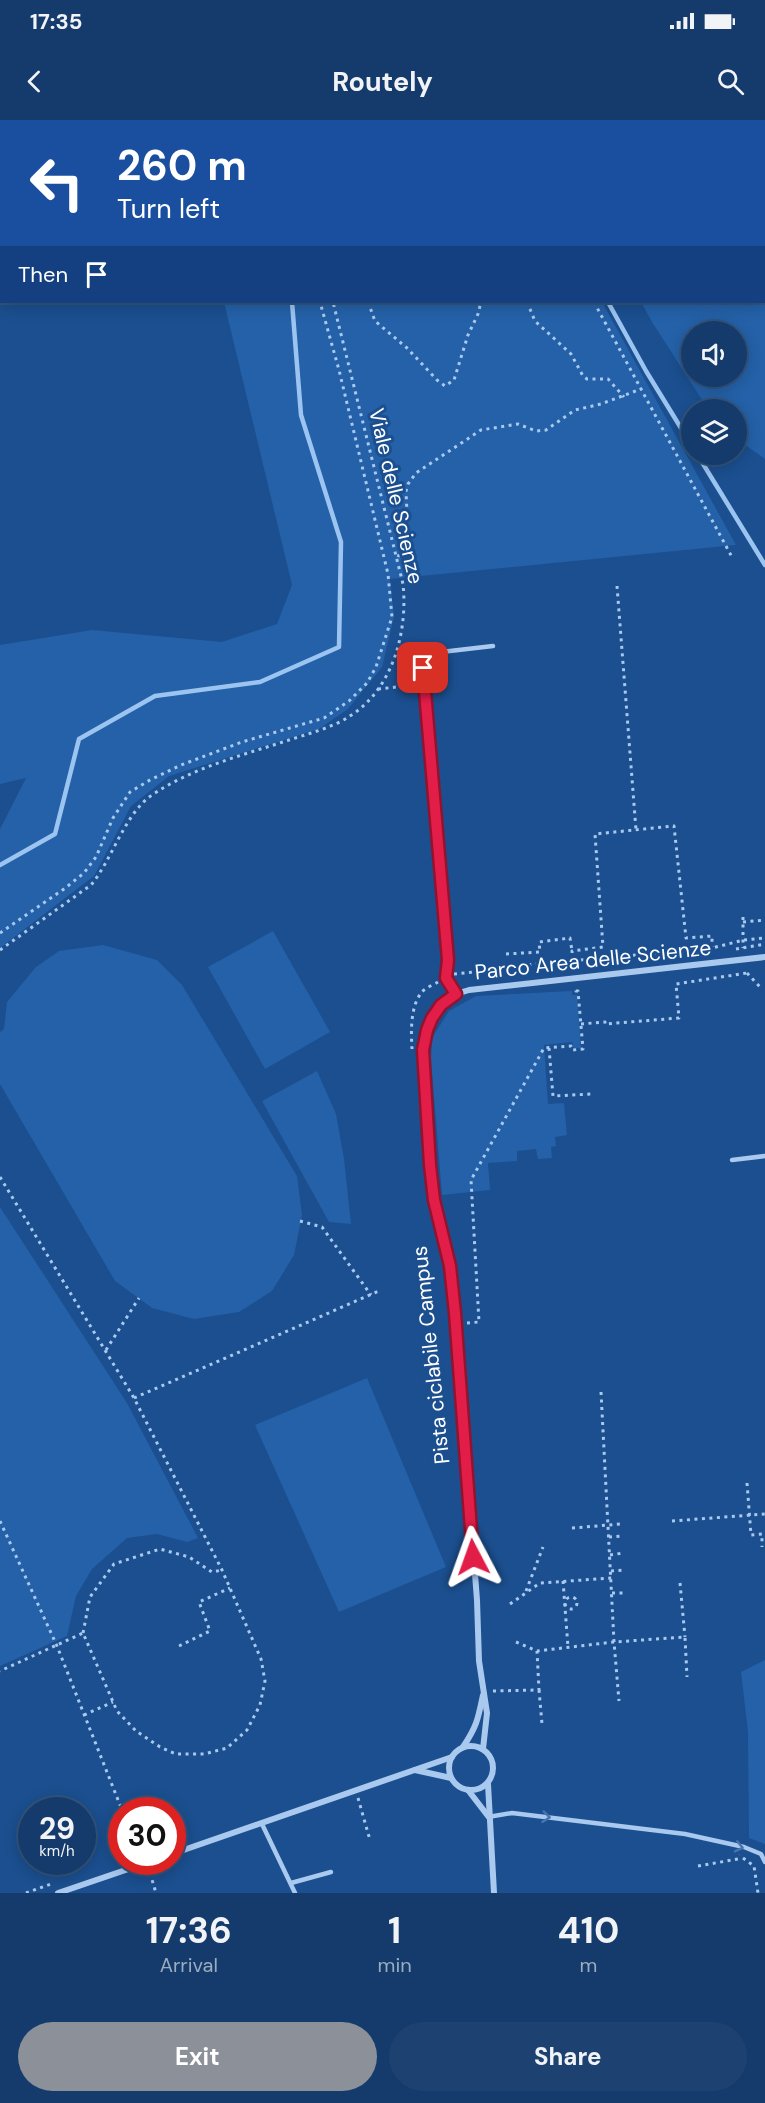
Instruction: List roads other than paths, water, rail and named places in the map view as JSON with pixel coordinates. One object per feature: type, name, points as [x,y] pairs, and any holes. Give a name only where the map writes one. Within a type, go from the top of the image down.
[{"type":"street","name":"Parco Area delle Scienze","points":[[483,1749],[487,1713],[482,1693],[455,1313],[450,1266],[434,1200],[430,1165],[423,1050],[427,1030],[441,1005],[456,994],[469,990],[765,957]]},
{"type":"street","name":"Parco Area delle Scienze","points":[[463,1747],[475,1730],[482,1693]]},
{"type":"street","points":[[186,1849],[452,1757],[463,1747],[477,1746],[492,1759],[494,1765],[488,1784],[488,1816],[494,1893]]},
{"type":"street","points":[[452,1757],[449,1764],[451,1778],[456,1784],[468,1790],[488,1816]]},
{"type":"street","points":[[415,1769],[451,1778]]},
{"type":"street","points":[[468,1790],[476,1790],[488,1784]]},
{"type":"street","points":[[58,1893],[110,1875]]},
{"type":"lane","points":[[456,994],[446,978],[448,960],[424,685],[424,654],[493,646]]},
{"type":"lane","points":[[732,1160],[765,1156]]},
{"type":"lane","points":[[488,1816],[512,1813],[685,1834],[738,1846],[761,1854],[765,1862]]},
{"type":"lane","points":[[262,1824],[295,1893]]},
{"type":"lane","points":[[291,1883],[331,1872]]},
{"type":"waterway","points":[[0,865],[55,834],[79,739],[155,696],[260,682],[339,647],[341,542],[301,415],[292,303]]},
{"type":"waterway","points":[[609,303],[681,428]]},
{"type":"waterway","points":[[704,465],[765,565]]}]
